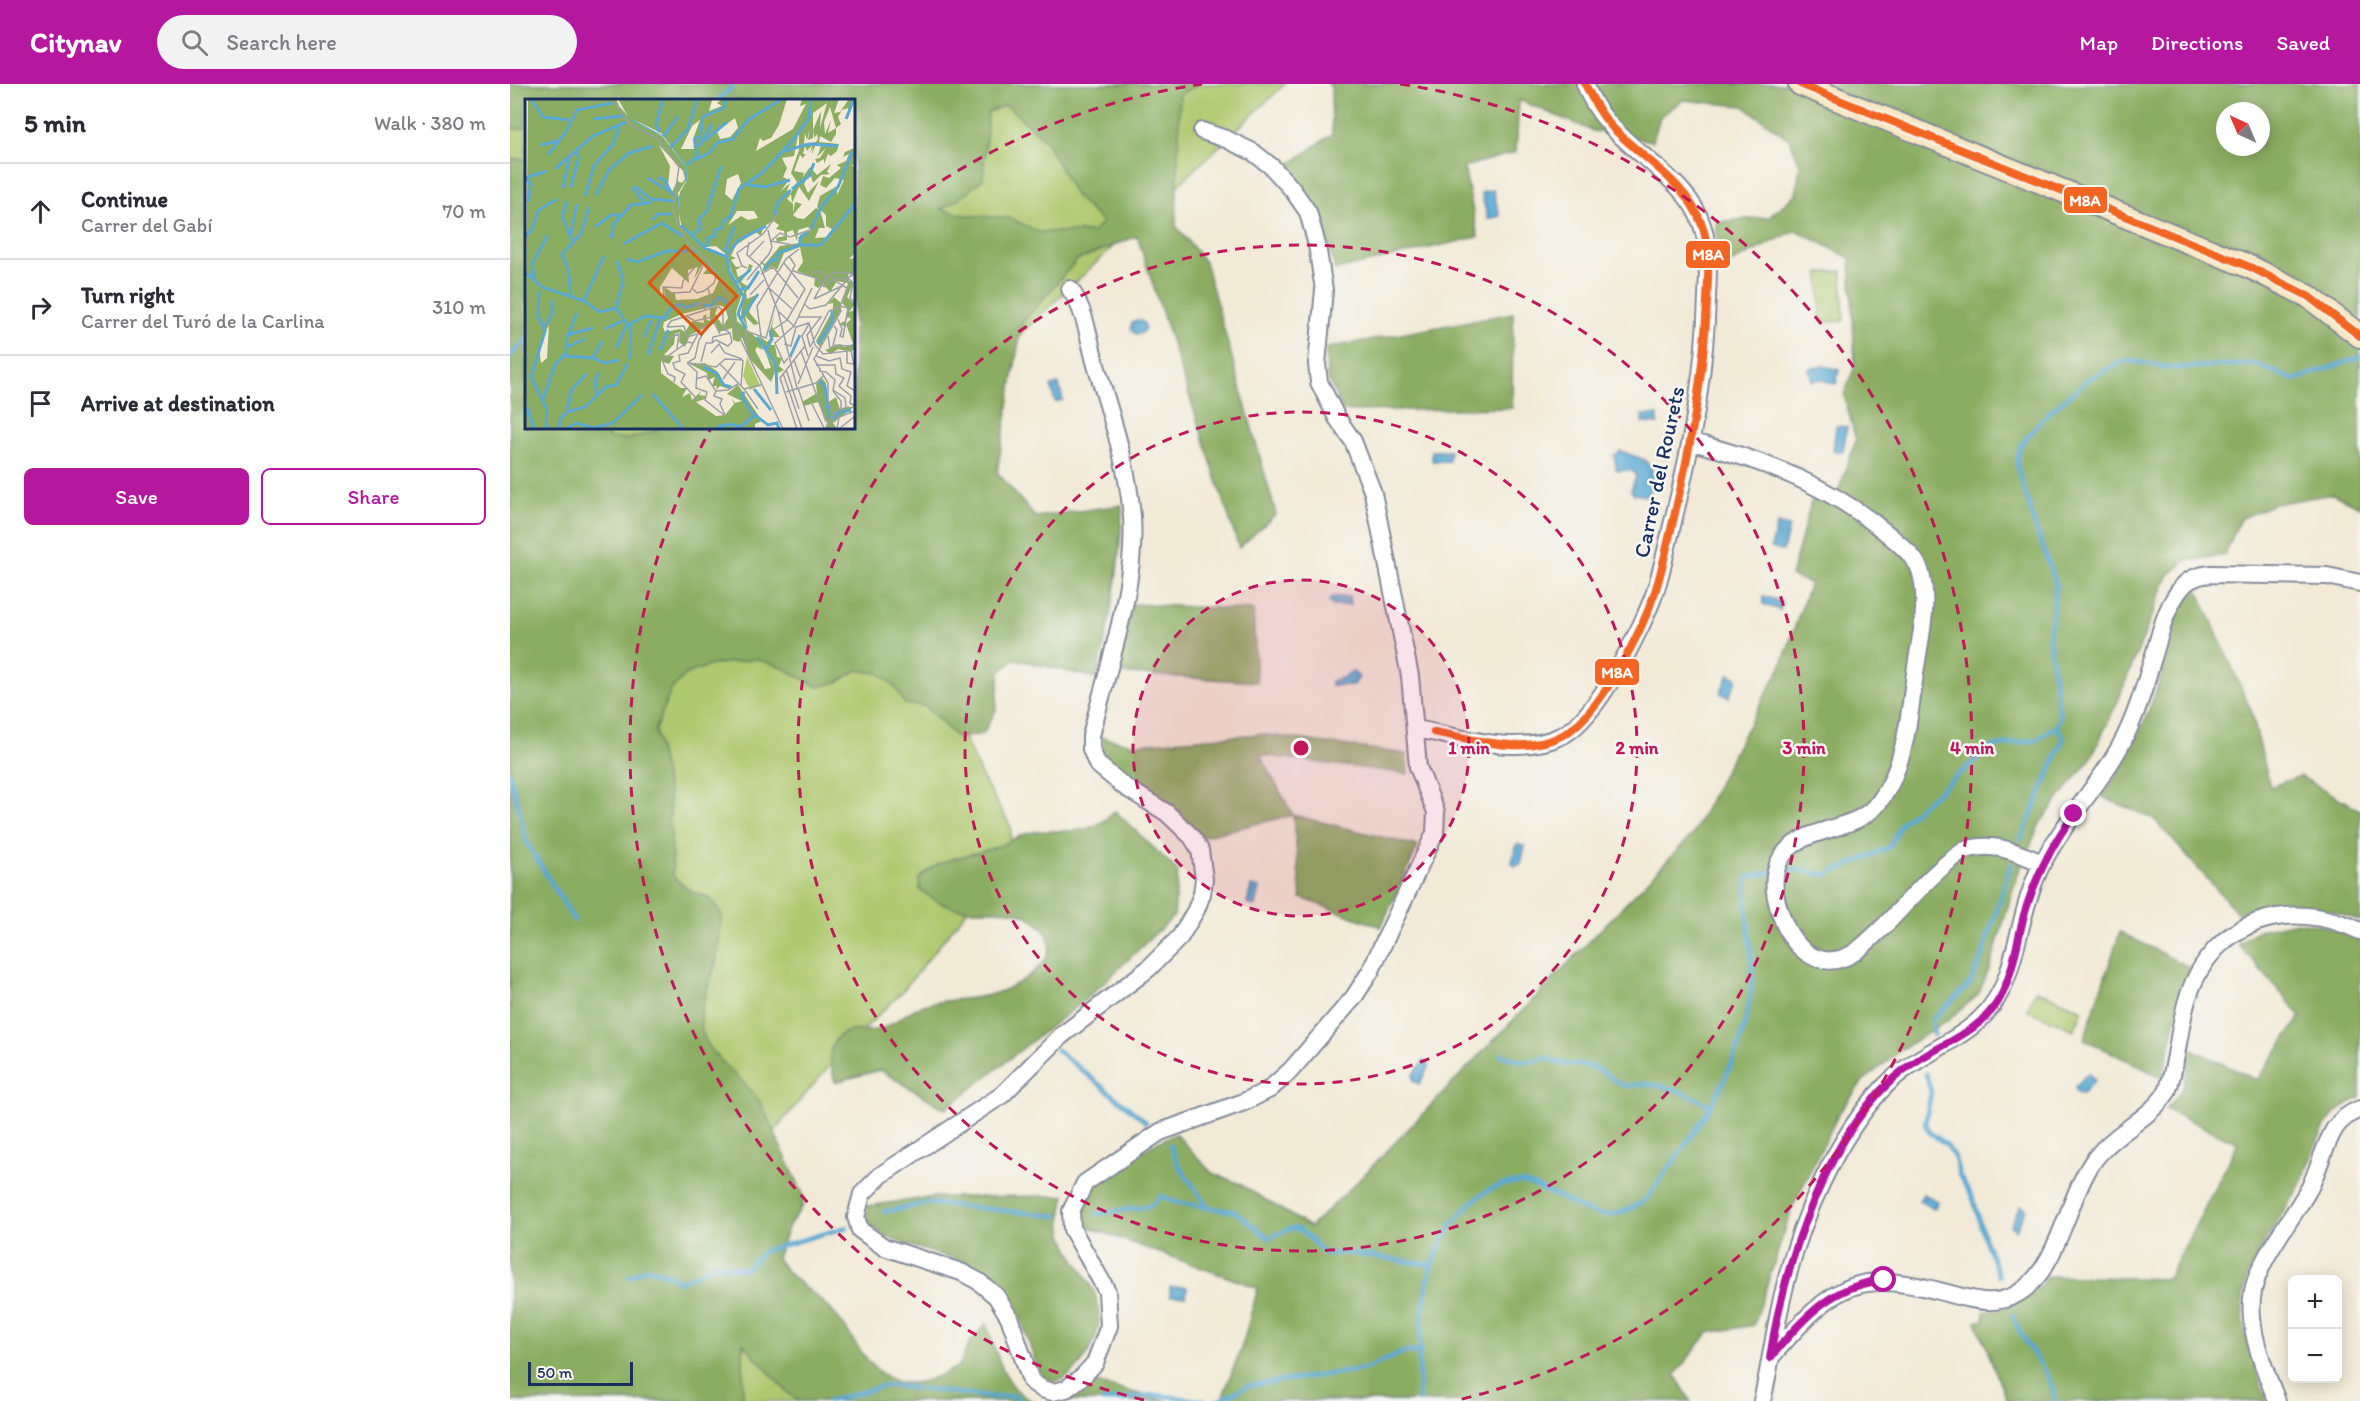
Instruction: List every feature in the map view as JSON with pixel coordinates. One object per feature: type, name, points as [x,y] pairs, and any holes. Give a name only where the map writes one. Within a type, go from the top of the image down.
[{"type":"street","name":"Carrer del Rourets","points":[[1416,729],[1504,743],[1539,743],[1563,735],[1586,715],[1646,618],[1665,560],[1692,442],[1706,339],[1707,255],[1702,223],[1672,181],[1627,143],[1607,122],[1596,107],[1585,84]]},
{"type":"street","points":[[1800,84],[2250,267],[2308,296],[2358,335]]},
{"type":"street","points":[[1070,289],[1080,302],[1090,346],[1122,449],[1132,519],[1123,614],[1093,727],[1091,749],[1097,764],[1108,775],[1167,813],[1192,837],[1200,850],[1203,864],[1202,894],[1184,930],[1148,969],[1061,1036],[1002,1095],[881,1175],[862,1194],[856,1217],[860,1230],[884,1247],[932,1260],[961,1272],[978,1281],[996,1296],[1009,1317],[1031,1381],[1042,1389],[1053,1392],[1066,1389],[1095,1364],[1109,1326],[1107,1291],[1072,1229],[1071,1211],[1085,1183],[1160,1132],[1244,1102],[1270,1089],[1291,1070],[1354,997],[1370,972],[1435,833],[1436,812],[1418,767],[1410,676],[1373,493],[1353,441],[1337,418],[1319,382],[1317,364],[1324,290],[1317,245],[1308,212],[1292,189],[1272,167],[1253,152],[1202,131]]},
{"type":"street","points":[[1692,442],[1756,459],[1808,482],[1857,510],[1901,546],[1919,567],[1924,589],[1924,609],[1913,688],[1899,760],[1880,802],[1864,817],[1802,839],[1783,855],[1778,865],[1774,885],[1781,916],[1794,942],[1821,961],[1851,954],[1865,944],[1934,875],[1965,849],[1984,845],[1997,846],[2042,863]]},
{"type":"street","points":[[1762,1401],[1794,1251],[1819,1191],[1863,1112],[1886,1086],[1907,1067],[1955,1040],[1981,1020],[2000,998],[2042,863],[2116,754],[2141,695],[2163,623],[2173,599],[2185,582],[2197,575],[2210,574],[2327,576],[2360,583]]},
{"type":"street","points":[[1770,1358],[1814,1310],[1831,1297],[1863,1282],[1903,1282],[1984,1302],[2004,1299],[2026,1288],[2042,1268],[2092,1163],[2112,1142],[2160,1103],[2167,1092],[2188,997],[2196,976],[2212,954],[2230,936],[2249,924],[2268,917],[2311,914],[2360,931]]},
{"type":"street","points":[[2277,1401],[2261,1364],[2253,1318],[2253,1292],[2268,1257],[2310,1186],[2337,1126],[2350,1113],[2360,1109]]},
{"type":"green space","points":[[510,84],[1285,84],[951,400],[959,706],[965,739],[981,775],[1011,827],[1010,851],[982,892],[901,993],[847,1046],[784,1119],[756,1159],[745,1265],[892,1401],[510,1401]]},
{"type":"green space","points":[[510,84],[1200,84],[1180,94],[1176,226],[1205,262],[1276,514],[1239,548],[1137,236],[1077,260],[1022,323],[997,472],[1035,517],[1122,505],[1120,549],[1114,592],[1096,678],[1015,659],[1000,672],[996,710],[983,734],[957,738],[925,706],[905,704],[895,687],[879,673],[857,670],[838,682],[818,687],[781,667],[757,659],[711,665],[686,674],[671,690],[655,730],[669,794],[673,876],[690,891],[710,898],[722,915],[717,957],[701,1011],[702,1032],[712,1051],[760,1102],[803,1194],[803,1206],[789,1225],[777,1258],[790,1274],[837,1316],[868,1361],[891,1379],[903,1383],[915,1383],[928,1380],[959,1366],[970,1342],[986,1323],[1007,1378],[1022,1395],[1032,1401],[799,1401],[788,1393],[743,1344],[743,1401],[510,1401],[510,159],[525,159],[525,429],[606,429],[609,438],[629,439],[656,429],[855,429],[855,99],[525,99],[525,128],[510,129]],"holes":[[[1006,105],[1046,141],[1075,195],[1102,222],[1094,232],[1038,232],[1010,218],[964,215],[941,209],[959,199],[983,179],[988,112]]]},
{"type":"green space","points":[[1327,84],[2360,84],[2360,507],[2333,494],[2274,504],[2240,519],[2225,555],[2185,561],[2168,576],[2117,703],[2091,758],[2040,823],[2016,879],[1990,967],[1978,995],[1947,1021],[1902,1049],[1862,1082],[1839,1113],[1792,1208],[1754,1325],[1708,1333],[1675,1375],[1691,1401],[1221,1401],[1243,1343],[1258,1288],[1082,1225],[1085,1200],[1096,1186],[1143,1151],[1176,1134],[1212,1173],[1238,1183],[1310,1227],[1357,1182],[1693,834],[1737,746],[1781,667],[1810,583],[1791,576],[1814,491],[1838,492],[1856,440],[1844,395],[1855,366],[1850,258],[1796,230],[1718,269],[1716,222],[1769,217],[1796,194],[1800,165],[1789,139],[1743,106],[1683,100],[1660,117],[1653,141],[1593,131],[1519,100],[1516,152],[1464,167],[1478,237],[1335,270],[1323,222],[1287,166],[1332,134],[1331,86]]},
{"type":"green space","points":[[1842,271],[1844,321],[1821,322],[1819,273]]},
{"type":"green space","points":[[1513,313],[1512,408],[1343,411],[1327,376],[1326,348]]},
{"type":"green space","points":[[2196,586],[2251,710],[2270,787],[2300,776],[2360,810],[2360,921],[2331,911],[2302,906],[2272,908],[2243,919],[2154,819],[2102,797],[2126,759],[2144,721],[2166,662],[2179,610],[2190,590]]},
{"type":"green space","points":[[1132,604],[1253,610],[1257,682],[1116,673]]},
{"type":"green space","points":[[1260,734],[1406,754],[1408,774],[1260,755],[1293,815],[1202,837],[1174,807],[1111,766],[1100,749],[1100,737],[1134,744]]},
{"type":"green space","points":[[1115,811],[1178,871],[1174,916],[1090,996],[945,1109],[880,1070],[835,1082],[831,1051],[834,1042],[844,1033],[880,1029],[924,1005],[996,993],[1028,977],[1045,959],[1049,949],[1048,939],[1042,928],[1033,920],[1004,910],[961,909],[934,899],[920,890],[919,879],[927,871],[946,861],[988,850],[1028,833],[1077,830],[1096,826]]},
{"type":"green space","points":[[1293,815],[1418,846],[1381,927],[1301,898]]},
{"type":"green space","points":[[2297,922],[2324,926],[2360,940],[2360,1098],[2338,1110],[2323,1130],[2298,1189],[2264,1242],[2245,1285],[2243,1312],[2246,1338],[2267,1401],[2007,1401],[1976,1321],[1984,1321],[1984,1312],[2020,1302],[2035,1291],[2047,1276],[2168,1279],[2238,1143],[2165,1109],[2177,1096],[2185,1081],[2188,1064],[2187,1047],[2257,1080],[2301,1016],[2238,944],[2259,930]]},
{"type":"green space","points":[[2120,932],[2191,968],[2182,988],[2163,1078],[2084,1039]]},
{"type":"green space","points":[[2036,990],[2083,1010],[2074,1030],[2027,1010]]},
{"type":"green space","points":[[1065,1196],[1062,1224],[1065,1241],[1095,1294],[1099,1317],[1095,1339],[1090,1350],[1077,1368],[1064,1379],[1057,1381],[1046,1379],[1040,1373],[1015,1305],[1001,1285],[987,1273],[950,1257],[892,1239],[877,1231],[867,1220],[867,1206],[935,1197]]},
{"type":"green space","points":[[1092,1382],[1167,1401],[1070,1401]]},
{"type":"water","points":[[1493,190],[1500,216],[1488,219],[1481,193]]},
{"type":"water","points":[[1135,320],[1141,320],[1145,327],[1141,334],[1135,334],[1131,330],[1131,324]]},
{"type":"water","points":[[1823,366],[1839,370],[1836,384],[1819,379],[1812,381],[1809,369],[1815,367],[1818,371],[1817,367]]},
{"type":"water","points":[[1059,384],[1063,400],[1055,402],[1051,386]]},
{"type":"water","points":[[1642,415],[1658,415],[1658,424],[1642,423]]},
{"type":"water","points":[[1836,426],[1847,427],[1843,452],[1833,451]]},
{"type":"water","points":[[1432,451],[1450,451],[1449,461],[1432,461]]},
{"type":"water","points":[[1620,451],[1645,460],[1652,469],[1652,475],[1657,482],[1646,496],[1634,494],[1631,491],[1636,476],[1631,470],[1617,471],[1614,456]]},
{"type":"water","points":[[1777,524],[1789,527],[1783,551],[1771,548]]},
{"type":"water","points":[[1763,596],[1782,602],[1780,610],[1763,604]]},
{"type":"water","points":[[1332,597],[1349,597],[1350,605],[1333,606],[1329,601]]},
{"type":"water","points":[[1352,671],[1359,677],[1354,685],[1331,686],[1331,681],[1342,678]]},
{"type":"water","points":[[1729,674],[1737,678],[1729,697],[1720,693]]},
{"type":"water","points":[[1517,844],[1525,846],[1521,864],[1515,866],[1512,862]]},
{"type":"water","points":[[1251,886],[1260,888],[1256,906],[1247,904]]},
{"type":"water","points":[[1424,1060],[1430,1065],[1419,1084],[1413,1080],[1413,1075]]},
{"type":"water","points":[[2088,1073],[2095,1080],[2082,1094],[2077,1093],[2075,1087]]},
{"type":"water","points":[[1923,1194],[1938,1201],[1934,1209],[1919,1201]]},
{"type":"water","points":[[2020,1206],[2026,1209],[2016,1230],[2010,1226]]},
{"type":"water","points":[[1170,1287],[1187,1287],[1186,1296],[1170,1296]]},
{"type":"waterway","points":[[719,99],[735,84]]},
{"type":"waterway","points":[[510,356],[525,341]]},
{"type":"waterway","points":[[1781,871],[1792,869],[1826,875],[1890,847],[1901,823],[1991,747],[2037,740],[2056,726],[2060,719],[2049,639],[2056,584],[2036,529],[2017,465],[2020,446],[2044,417],[2090,378],[2126,360],[2172,368],[2255,364],[2294,380],[2360,357]]},
{"type":"waterway","points":[[2021,839],[2064,738],[2056,726]]},
{"type":"waterway","points":[[510,774],[527,843],[574,920]]},
{"type":"waterway","points":[[1934,1035],[1932,1020],[1970,984],[1981,960],[2011,864]]},
{"type":"waterway","points":[[1419,1401],[1421,1333],[1428,1280],[1445,1236],[1465,1209],[1491,1189],[1506,1184],[1522,1183],[1600,1215],[1624,1211],[1639,1204],[1647,1197],[1684,1148],[1725,1079],[1744,1030],[1752,977],[1746,902],[1747,877],[1773,872]]},
{"type":"waterway","points":[[1057,1050],[1146,1122]]},
{"type":"waterway","points":[[1501,1055],[1525,1062],[1548,1058],[1562,1064],[1582,1065],[1603,1072],[1623,1085],[1642,1084],[1663,1087],[1687,1094],[1711,1106]]},
{"type":"waterway","points":[[1926,1074],[1931,1092],[1925,1124],[1929,1132],[1947,1145],[1955,1159],[1960,1177],[1973,1198],[1984,1237],[1999,1276]]},
{"type":"waterway","points":[[1170,1145],[1179,1166],[1207,1206]]},
{"type":"waterway","points":[[1097,1214],[1151,1206],[1161,1196],[1175,1202],[1236,1212],[1269,1238],[1291,1228],[1301,1230],[1325,1254],[1348,1253],[1432,1265]]},
{"type":"waterway","points":[[884,1212],[929,1203],[1057,1216]]},
{"type":"waterway","points":[[629,1277],[647,1268],[670,1275],[679,1282],[715,1265],[746,1269],[764,1251],[847,1227]]},
{"type":"waterway","points":[[2012,1315],[2043,1368],[2055,1401]]},
{"type":"waterway","points":[[1217,1401],[1248,1386],[1365,1369],[1404,1352],[1421,1352]]},
{"type":"waterway","points":[[829,1401],[888,1385],[990,1397],[1015,1396],[1021,1401]]},
{"type":"waterway","points":[[1103,1401],[1156,1395],[1205,1401]]},
{"type":"transit line","name":"M8A","points":[[1434,732],[1482,742],[1516,745],[1548,741],[1563,735],[1577,725],[1591,710],[1618,671],[1649,609],[1686,464],[1700,383],[1705,329],[1708,264],[1705,234],[1695,209],[1685,196],[1662,171],[1611,126],[1596,106],[1585,84]]},
{"type":"transit line","name":"M8A","points":[[1800,84],[2250,267],[2308,296],[2360,336]]},
{"type":"route","points":[[1884,1280],[1863,1282],[1848,1287],[1831,1297],[1814,1310],[1770,1358],[1784,1286],[1794,1251],[1819,1191],[1845,1142],[1863,1112],[1886,1086],[1907,1067],[1955,1040],[1981,1020],[2000,998],[2042,863],[2074,814]]}]
